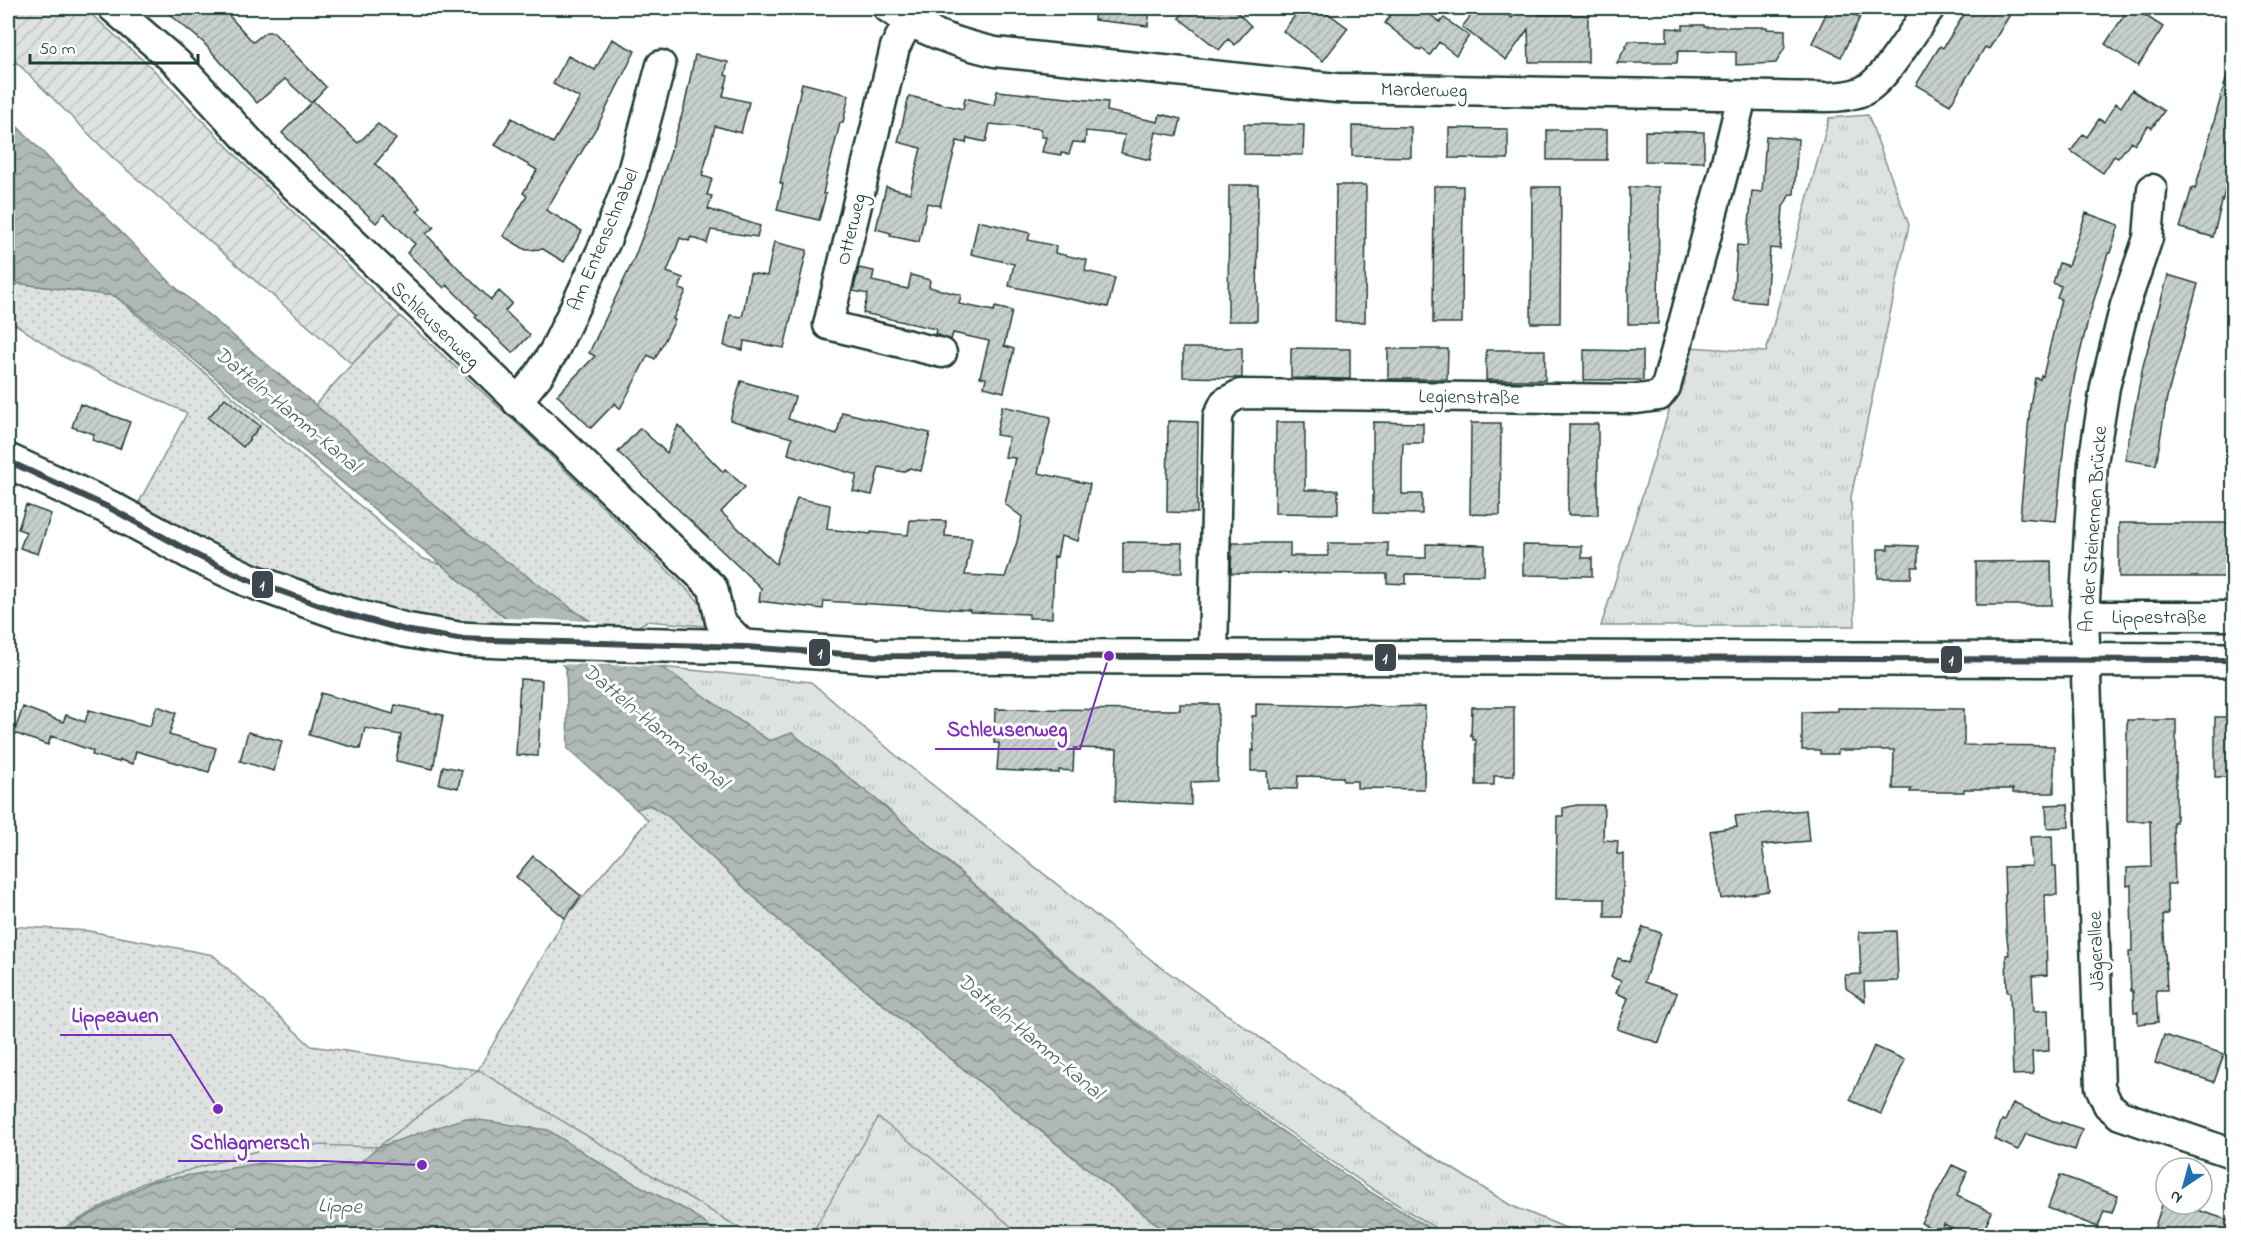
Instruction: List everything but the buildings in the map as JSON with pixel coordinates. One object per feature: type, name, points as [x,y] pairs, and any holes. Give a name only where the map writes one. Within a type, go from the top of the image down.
[{"type":"main road","points":[[8,461],[101,503],[198,556],[249,580],[371,622],[458,639],[745,647],[874,656],[2234,660]]},
{"type":"street","name":"Schleusenweg","points":[[113,8],[177,63],[261,154],[713,588],[720,621],[745,647]]},
{"type":"street","name":"Marderweg","points":[[898,15],[956,43],[995,52],[1336,88],[1842,97],[1864,91],[1883,75],[1930,8]]},
{"type":"street","name":"Otterweg","points":[[898,15],[895,47],[828,325],[942,353]]},
{"type":"street","name":"Am Entenschnabel","points":[[518,402],[554,351],[606,241],[632,172],[661,65]]},
{"type":"street","name":"Legienstraße","points":[[1213,656],[1218,416],[1225,402],[1240,394],[1637,399],[1659,396],[1666,387],[1724,174],[1742,96]]},
{"type":"street","name":"An der Steinernen Brücke","points":[[2085,659],[2084,616],[2096,441],[2105,387],[2125,304],[2148,238],[2151,189]]},
{"type":"street","name":"Lippestraße","points":[[2084,616],[2234,616]]},
{"type":"street","name":"Jägerallee","points":[[2085,659],[2100,1087],[2108,1105],[2120,1115],[2234,1154]]},
{"type":"green space","points":[[8,8],[84,8],[153,69],[250,170],[400,316],[352,364],[114,159],[8,54]]},
{"type":"green space","points":[[1868,115],[1909,225],[1851,497],[1855,626],[1601,626],[1689,347],[1766,352],[1829,118]]},
{"type":"green space","points":[[8,282],[115,296],[421,558],[442,565],[526,636],[358,613],[131,517],[187,413],[64,357],[8,319]]},
{"type":"green space","points":[[400,316],[525,431],[692,594],[706,610],[704,626],[647,621],[620,638],[579,614],[540,587],[463,529],[315,405]]},
{"type":"green space","points":[[660,667],[811,682],[899,758],[1154,962],[1401,1136],[1510,1205],[1583,1235],[1446,1235],[1374,1190],[1276,1123],[1119,1010],[877,800],[792,733],[770,741]]},
{"type":"green space","points":[[650,805],[668,816],[782,923],[1170,1235],[721,1235],[378,1147],[58,1235],[8,1235],[8,926],[89,931],[213,955],[311,1046],[478,1070],[565,918],[648,820],[636,809]]},
{"type":"green space","points":[[478,1070],[751,1235],[50,1236],[143,1183],[282,1144],[378,1147]]},
{"type":"green space","points":[[878,1118],[929,1156],[1021,1235],[811,1235]]},
{"type":"water","name":"Datteln-Hamm-Kanal","points":[[8,117],[174,286],[469,534],[586,619],[620,638],[769,741],[792,733],[877,800],[1118,1011],[1275,1126],[1372,1193],[1441,1235],[1173,1236],[1159,1226],[782,923],[668,816],[650,805],[636,809],[568,749],[566,668],[146,320],[115,296],[8,282]]},
{"type":"water","name":"Lippe","points":[[465,1118],[548,1130],[619,1175],[688,1211],[721,1235],[58,1235],[150,1182],[261,1163],[309,1169],[359,1163],[378,1147]]},
{"type":"pier","points":[[500,618],[596,621],[665,666],[557,664]]},
{"type":"transit line","name":"1","points":[[8,461],[110,508],[198,556],[249,580],[339,612],[405,630],[458,639],[745,647],[874,656],[2234,660]]},
{"type":"place","name":"Schleusenweg","points":[[1109,656]]},
{"type":"place","name":"Lippeauen","points":[[218,1109]]},
{"type":"place","name":"Schlagmersch","points":[[422,1165]]}]
